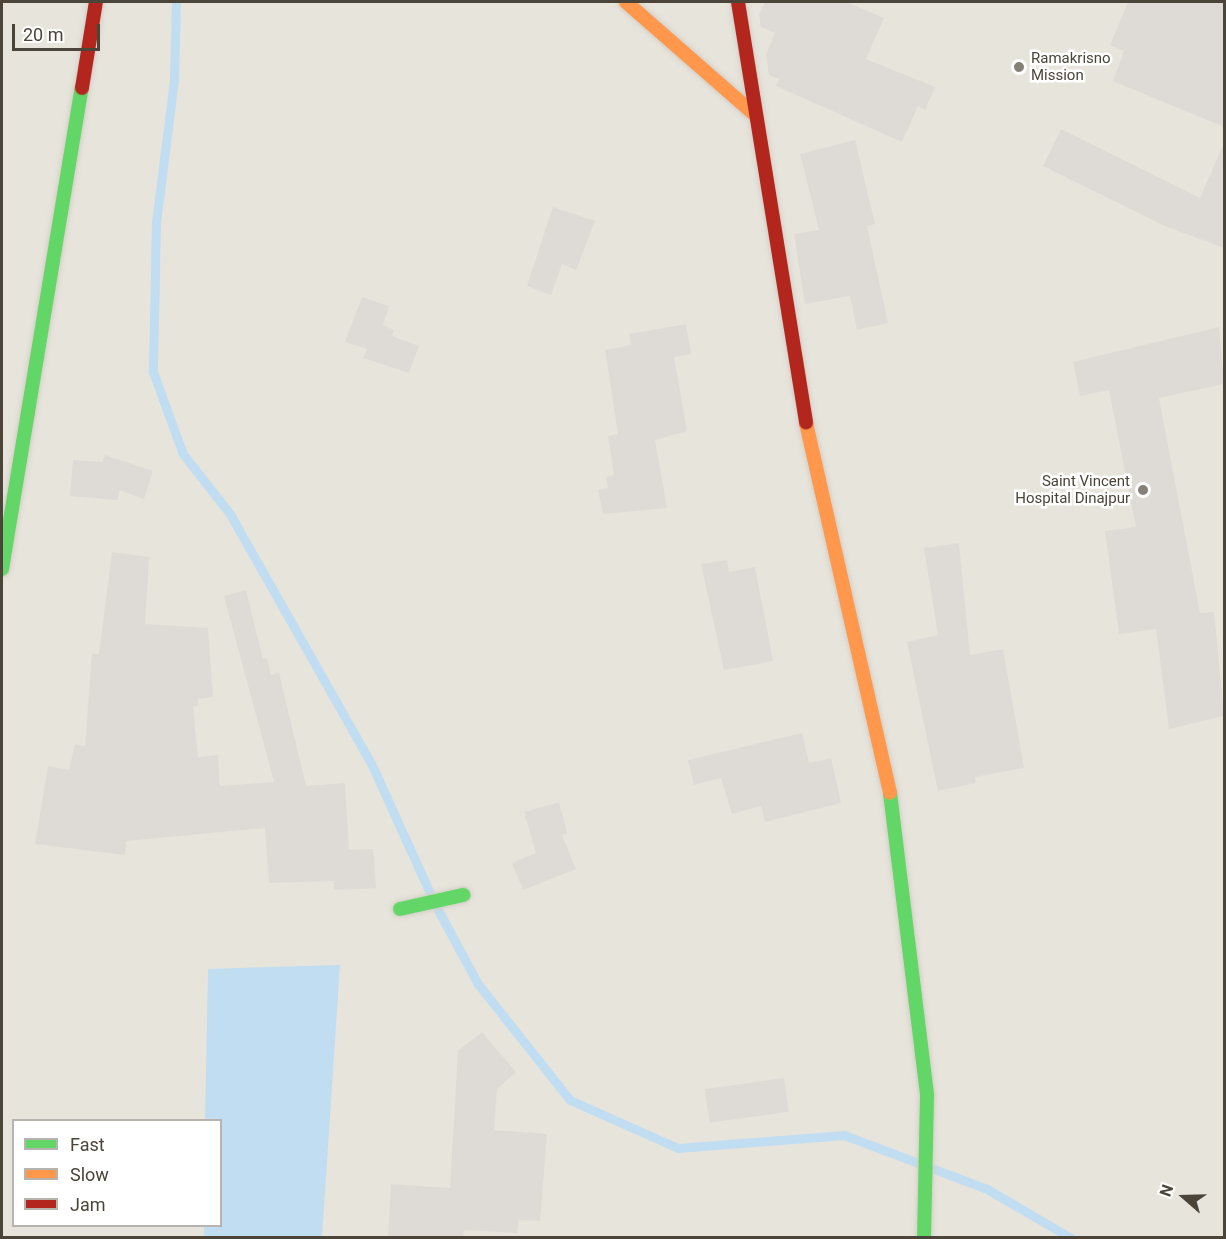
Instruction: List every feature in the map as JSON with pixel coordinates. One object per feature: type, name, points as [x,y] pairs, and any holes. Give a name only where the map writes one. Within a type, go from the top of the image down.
[{"type":"street","points":[[2,569],[96,2]]},
{"type":"street","points":[[626,2],[756,116]]},
{"type":"street","points":[[738,2],[805,420],[898,829],[927,1096],[924,1238]]},
{"type":"street","points":[[400,909],[463,895]]},
{"type":"shaded area","points":[[2,2],[1224,2],[1224,1237],[2,1238]]},
{"type":"water","points":[[340,965],[322,1237],[204,1237],[204,1227],[222,1227],[222,1119],[205,1119],[208,969]]},
{"type":"building","points":[[765,2],[846,2],[884,18],[866,59],[935,87],[925,110],[918,106],[902,142],[776,86],[779,79],[769,75],[766,55],[775,33],[761,27],[759,15]]},
{"type":"building","points":[[1128,2],[1224,2],[1224,127],[1113,81],[1124,51],[1110,45]]},
{"type":"building","points":[[1061,129],[1200,198],[1224,143],[1224,248],[1165,226],[1043,166]]},
{"type":"building","points":[[855,140],[875,224],[867,226],[888,323],[857,330],[850,296],[805,304],[794,234],[819,230],[800,154]]},
{"type":"building","points":[[553,207],[595,221],[576,270],[562,264],[551,295],[527,286]]},
{"type":"building","points":[[362,297],[389,306],[383,325],[394,330],[392,336],[419,346],[409,373],[363,358],[367,349],[345,342]]},
{"type":"building","points":[[686,324],[691,354],[674,357],[687,431],[655,440],[667,508],[603,514],[598,490],[608,488],[606,477],[614,475],[608,436],[618,434],[605,350],[631,345],[629,334]]},
{"type":"building","points":[[1219,327],[1224,384],[1159,398],[1200,613],[1214,612],[1224,716],[1169,729],[1156,629],[1119,634],[1105,531],[1136,527],[1109,390],[1080,396],[1073,362]]},
{"type":"building","points":[[105,455],[153,471],[144,499],[119,490],[118,500],[70,496],[73,460],[102,462]]},
{"type":"building","points":[[959,543],[970,655],[1003,649],[1024,768],[975,777],[976,783],[938,791],[907,642],[938,635],[924,548]]},
{"type":"building","points":[[112,552],[149,557],[145,624],[208,628],[213,697],[198,699],[198,706],[193,706],[198,757],[218,755],[220,786],[274,782],[224,596],[246,590],[263,659],[267,658],[271,675],[279,673],[306,786],[345,783],[349,850],[373,849],[376,888],[334,890],[334,881],[269,883],[265,828],[126,841],[125,855],[35,844],[48,766],[69,770],[75,744],[85,746],[92,654],[99,654]]},
{"type":"building","points":[[727,560],[729,572],[755,567],[773,661],[724,670],[701,564]]},
{"type":"building","points":[[802,733],[809,763],[831,758],[841,803],[765,822],[761,806],[732,814],[721,778],[694,785],[688,760]]},
{"type":"building","points":[[559,802],[567,833],[562,835],[576,869],[523,890],[512,863],[536,853],[524,812]]},
{"type":"building","points":[[482,1032],[516,1072],[497,1089],[494,1130],[547,1134],[540,1221],[519,1220],[517,1233],[464,1230],[463,1238],[388,1238],[391,1184],[450,1188],[458,1051]]},
{"type":"building","points":[[784,1078],[789,1112],[710,1123],[705,1089]]},
{"type":"waterway","points":[[176,2],[174,80],[156,223],[153,372],[183,454],[230,514],[371,763],[431,895]]},
{"type":"waterway","points":[[437,908],[478,984],[570,1100],[678,1148],[844,1135],[987,1189],[1071,1238]]},
{"type":"traffic: fast","points":[[2,569],[82,88]]},
{"type":"traffic: fast","points":[[890,793],[927,1096],[924,1238]]},
{"type":"traffic: fast","points":[[400,909],[463,895]]},
{"type":"traffic: slow","points":[[626,2],[756,116]]},
{"type":"traffic: slow","points":[[806,423],[890,793]]},
{"type":"traffic: jam","points":[[82,88],[96,2]]},
{"type":"traffic: jam","points":[[738,2],[806,423]]},
{"type":"place","name":"Ramakrisno Mission","points":[[1019,67]]},
{"type":"place","name":"Saint Vincent Hospital Dinajpur","points":[[1143,490]]}]
